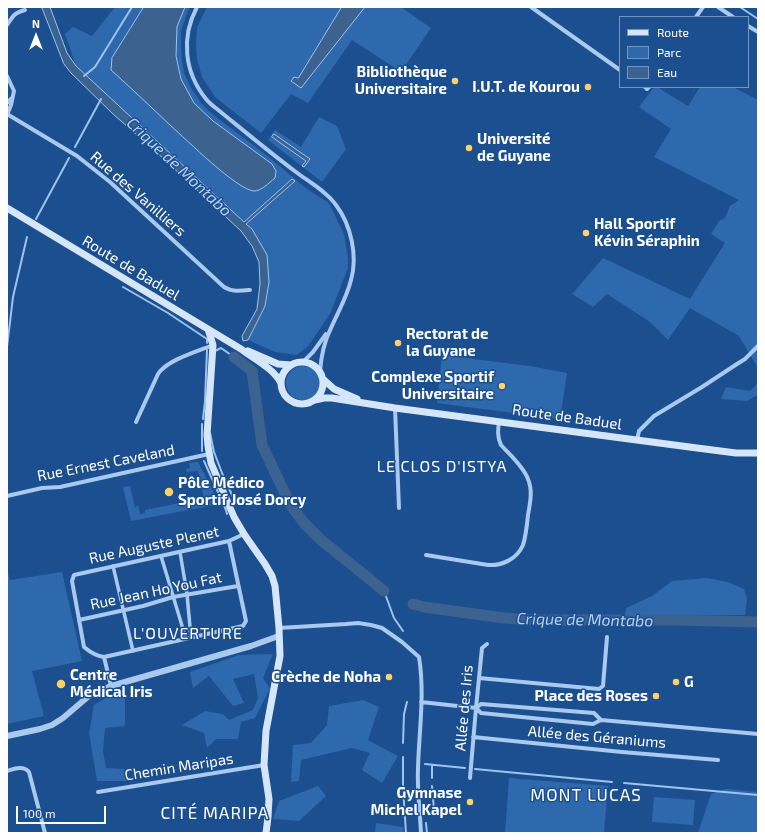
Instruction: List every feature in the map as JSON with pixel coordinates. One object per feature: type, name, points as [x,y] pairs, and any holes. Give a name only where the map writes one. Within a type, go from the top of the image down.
[{"type":"main road","name":"Route de Baduel","points":[[7,208],[241,349],[268,368],[279,378],[281,383]]},
{"type":"main road","points":[[208,329],[213,345],[207,435],[211,463],[234,517],[265,564],[272,576],[275,586],[280,656],[266,731],[264,765],[269,799],[266,833]]},
{"type":"main road","points":[[213,345],[230,343]]},
{"type":"main road","name":"Route de Baduel","points":[[241,349],[278,364],[292,365]]},
{"type":"main road","points":[[303,362],[313,365],[322,375],[324,384],[321,393],[315,400],[310,403],[300,404],[292,402],[287,398],[284,394],[281,383],[287,368],[296,363],[303,362]]},
{"type":"main road","name":"Route de Baduel","points":[[322,375],[334,389],[353,398],[372,404]]},
{"type":"main road","name":"Route de Baduel","points":[[315,400],[332,398],[395,408],[722,451],[758,453]]},
{"type":"street","points":[[197,7],[192,16],[187,33],[186,48],[189,66],[196,84],[206,99],[327,195],[344,216],[350,236],[353,254],[353,272],[349,288],[330,329],[323,350],[320,362],[322,375]]},
{"type":"street","points":[[531,7],[619,69]]},
{"type":"street","points":[[697,16],[703,7]]},
{"type":"street","points":[[718,7],[732,16]]},
{"type":"street","points":[[7,25],[15,13],[25,10]]},
{"type":"street","points":[[749,27],[758,32]]},
{"type":"street","points":[[7,76],[14,91],[11,105],[7,114]]},
{"type":"street","points":[[7,103],[13,97]]},
{"type":"street","name":"Rue des Vanilliers","points":[[7,114],[77,156],[110,182],[224,287],[235,291],[250,290]]},
{"type":"street","points":[[303,362],[313,352],[330,329]]},
{"type":"street","points":[[136,422],[158,374],[163,368],[174,361],[213,345]]},
{"type":"street","points":[[637,440],[639,431],[654,416],[745,359],[758,346]]},
{"type":"street","points":[[395,408],[400,508]]},
{"type":"street","points":[[426,556],[496,565],[512,559],[517,555],[523,546],[531,500],[530,484],[522,468],[499,442],[499,421]]},
{"type":"street","name":"Rue Ernest Caveland","points":[[7,496],[42,488],[60,487],[209,454]]},
{"type":"street","name":"Rue Auguste Plenet","points":[[79,620],[72,581],[74,575],[228,541],[244,534]]},
{"type":"street","points":[[79,620],[84,647],[97,656],[104,657],[243,626],[246,621],[228,541]]},
{"type":"street","points":[[180,552],[192,638]]},
{"type":"street","points":[[161,556],[186,639]]},
{"type":"street","points":[[113,566],[133,651]]},
{"type":"street","name":"Rue Jean Ho You Fat","points":[[79,620],[187,594],[238,586]]},
{"type":"street","points":[[279,628],[358,623],[371,625],[382,628],[402,642],[419,657],[421,702],[418,770],[421,833]]},
{"type":"street","points":[[7,736],[40,729],[52,724],[63,718],[90,695],[111,686],[279,637]]},
{"type":"street","points":[[479,678],[600,690],[603,686],[607,637]]},
{"type":"street","name":"Allée des Iris","points":[[470,778],[482,648],[487,644]]},
{"type":"street","points":[[104,657],[111,686]]},
{"type":"street","points":[[421,702],[476,708],[481,713],[495,715],[593,724],[602,720],[758,734]]},
{"type":"street","points":[[476,708],[481,704],[594,713],[602,720]]},
{"type":"street","name":"Allée des Géraniums","points":[[473,737],[718,760]]},
{"type":"street","name":"Chemin Maripas","points":[[98,792],[264,765]]},
{"type":"street","points":[[7,771],[22,768],[29,772],[45,833]]},
{"type":"green space","points":[[115,7],[144,7],[112,58],[238,139],[213,121],[194,103],[181,79],[176,56],[177,27],[185,7],[190,7],[181,31],[182,60],[184,73],[201,103],[211,113],[265,154],[307,189],[329,203],[344,234],[348,268],[330,314],[309,345],[297,355],[275,352],[248,340],[265,306],[269,282],[252,229],[76,66],[65,34],[73,27],[92,36]]},
{"type":"green space","points":[[207,7],[401,7],[431,28],[401,72],[352,40],[308,103],[291,94],[261,133],[215,97],[202,77],[197,59],[197,27]]},
{"type":"green space","points":[[653,88],[659,88],[688,106],[699,88],[735,88],[758,100],[758,368],[739,336],[690,308],[668,340],[650,322],[607,294],[593,307],[572,294],[603,258],[690,299],[725,243],[711,234],[719,221],[725,218],[730,206],[739,200],[654,157],[671,129],[639,107]]},
{"type":"green space","points":[[319,117],[337,126],[346,149],[322,182],[268,140],[275,130],[301,147]]},
{"type":"green space","name":"Complexe Sportif Universitaire","points":[[442,355],[530,366],[567,373],[560,419],[437,403]]},
{"type":"green space","points":[[300,366],[306,366],[310,367],[317,373],[320,383],[319,390],[313,397],[306,400],[300,400],[296,399],[289,393],[286,386],[286,380],[287,376],[293,369]]},
{"type":"green space","points":[[758,383],[758,395],[747,401],[721,399],[726,387],[750,391]]},
{"type":"green space","points":[[198,462],[220,504],[131,521],[123,487],[130,486],[135,508],[138,505],[140,514],[145,513],[145,510],[204,498],[198,471],[187,472],[186,469],[190,468],[189,463]]},
{"type":"green space","points":[[7,569],[10,580],[62,572],[82,661],[32,671],[44,716],[7,724]]},
{"type":"green space","points":[[707,578],[728,582],[744,589],[747,598],[745,615],[625,615],[626,608],[652,596],[672,581]]},
{"type":"green space","points":[[273,654],[263,678],[270,689],[255,718],[241,722],[238,739],[216,739],[207,748],[204,733],[182,725],[205,711],[223,714],[229,720],[253,710],[258,698],[254,674],[233,679],[244,703],[233,706],[209,676],[193,688],[190,672],[239,655]]},
{"type":"green space","points":[[125,692],[125,726],[105,728],[103,751],[106,768],[124,769],[128,781],[97,781],[89,733],[94,705],[111,695]]},
{"type":"green space","points":[[363,700],[379,707],[368,740],[398,756],[382,783],[362,770],[370,753],[352,748],[301,760],[299,781],[291,782],[293,745],[311,743],[327,725],[329,706]]},
{"type":"green space","points":[[509,778],[608,786],[604,833],[505,833]]},
{"type":"green space","points":[[318,786],[326,796],[299,821],[273,819],[279,801]]},
{"type":"green space","points":[[726,789],[758,792],[758,833],[698,833],[711,794]]},
{"type":"green space","points":[[654,797],[695,800],[693,825],[652,822]]},
{"type":"green space","points":[[376,823],[403,827],[404,833],[375,833]]},
{"type":"water","points":[[42,7],[50,7],[67,53],[76,66],[244,222],[292,179],[295,181],[246,224],[252,229],[267,255],[269,282],[265,306],[248,340],[243,341],[242,336],[257,309],[260,284],[259,262],[252,246],[241,231],[113,114],[71,73],[64,64]]},
{"type":"water","points":[[144,7],[185,7],[177,27],[176,56],[181,79],[194,103],[213,121],[272,164],[276,171],[275,178],[268,184],[257,191],[254,191],[236,182],[199,152],[111,70],[112,58]]},
{"type":"water","points":[[342,7],[365,7],[301,88],[291,81],[294,77],[298,78]]},
{"type":"water","points":[[274,134],[310,159],[304,167],[302,166],[306,161],[272,137]]},
{"type":"waterway","points":[[84,76],[95,67],[132,7]]},
{"type":"waterway","points":[[740,7],[758,19]]},
{"type":"waterway","points":[[75,147],[101,99]]},
{"type":"waterway","points":[[36,219],[69,158]]},
{"type":"waterway","points":[[7,347],[13,297],[27,237]]},
{"type":"waterway","points":[[123,287],[168,313],[207,339],[207,343]]},
{"type":"waterway","points":[[215,351],[221,348],[234,357]]},
{"type":"waterway","points":[[203,419],[207,350]]},
{"type":"waterway","name":"Crique de Montabo","points":[[234,357],[252,371],[262,445],[290,504],[304,523],[321,540],[384,591]]},
{"type":"waterway","points":[[202,424],[202,451]]},
{"type":"waterway","points":[[210,433],[214,452],[233,497]]},
{"type":"waterway","points":[[204,461],[227,514]]},
{"type":"waterway","points":[[384,591],[394,618],[403,631]]},
{"type":"waterway","name":"Crique de Montabo","points":[[413,604],[424,607],[504,618],[534,620],[675,620],[758,622]]},
{"type":"waterway","points":[[403,743],[404,714],[407,702]]},
{"type":"waterway","points":[[403,757],[403,788],[406,833]]},
{"type":"waterway","points":[[425,764],[465,768]]},
{"type":"waterway","points":[[432,765],[432,778]]},
{"type":"waterway","points":[[475,769],[612,782]]},
{"type":"waterway","points":[[624,783],[758,795]]},
{"type":"waterway","points":[[432,786],[434,810]]},
{"type":"waterway","points":[[426,823],[427,833]]},
{"type":"place","name":"Bibliothèque Universitaire","points":[[455,81]]},
{"type":"place","name":"I.U.T. de Kourou","points":[[588,87]]},
{"type":"place","name":"Université de Guyane","points":[[469,148]]},
{"type":"place","name":"Hall Sportif Kévin Séraphin","points":[[586,233]]},
{"type":"place","name":"Rectorat de la Guyane","points":[[398,343]]},
{"type":"place","name":"Complexe Sportif Universitaire","points":[[502,386]]},
{"type":"place","name":"Pôle Médico Sportif José Dorcy","points":[[169,492]]},
{"type":"place","name":"Crèche de Noha","points":[[389,677]]},
{"type":"place","name":"G","points":[[676,682]]},
{"type":"place","name":"Centre Médical Iris","points":[[61,684]]},
{"type":"place","name":"Place des Roses","points":[[656,696]]},
{"type":"place","name":"Gymnase Michel Kapel","points":[[470,802]]},
{"type":"district","name":"LE CLOS D'ISTYA","points":[[442,467]]},
{"type":"district","name":"L'OUVERTURE","points":[[188,634]]},
{"type":"district","name":"MONT LUCAS","points":[[586,795]]},
{"type":"district","name":"CITÉ MARIPA","points":[[215,813]]}]
